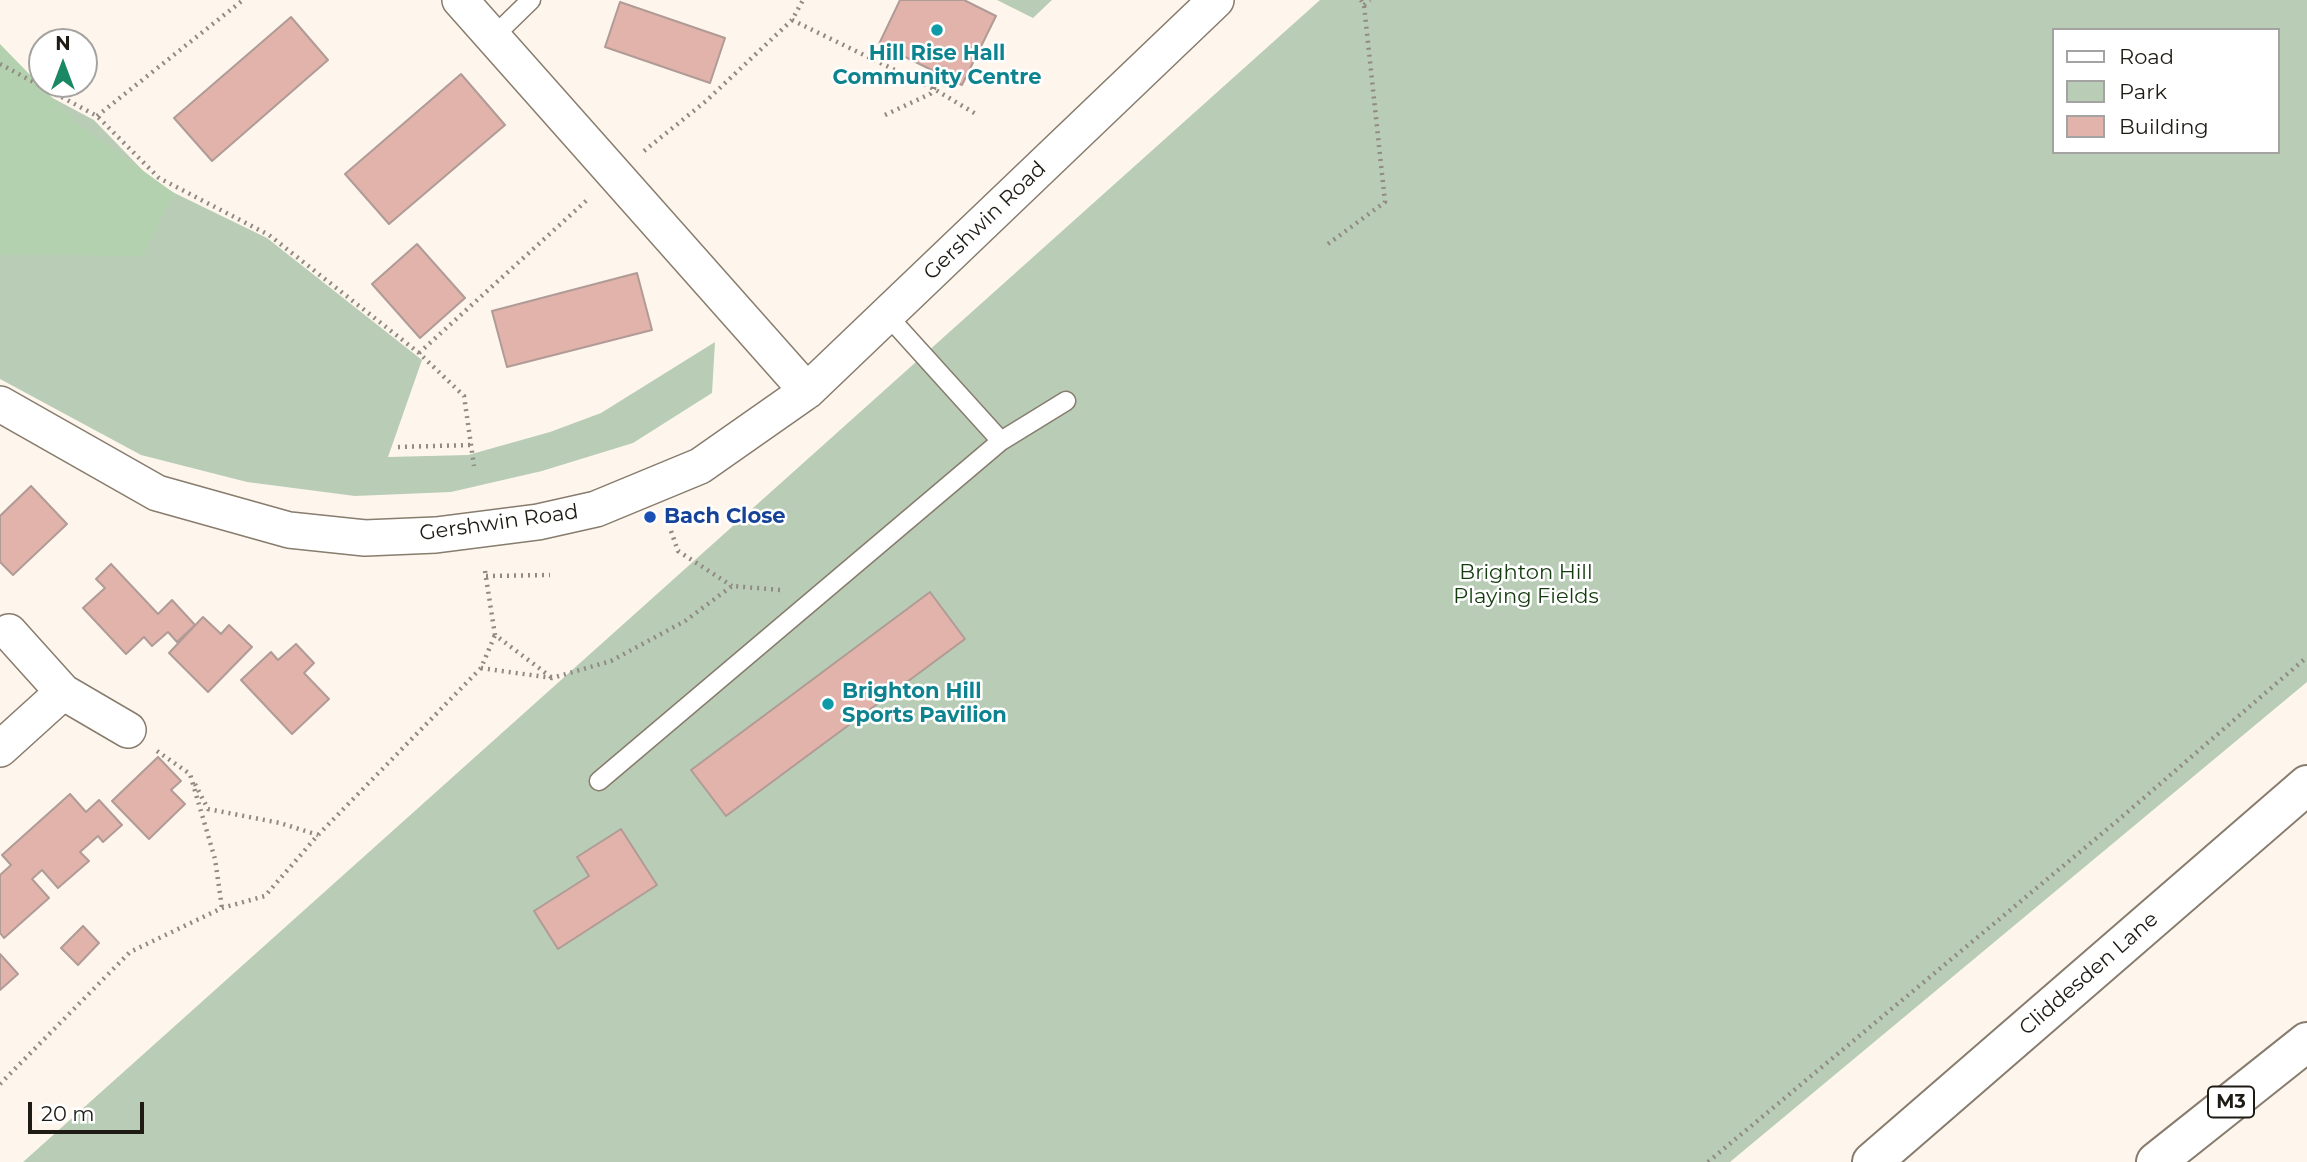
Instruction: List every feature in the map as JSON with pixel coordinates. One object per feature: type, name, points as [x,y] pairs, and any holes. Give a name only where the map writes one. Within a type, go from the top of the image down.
[{"type":"main road","name":"Cliddesden Lane","points":[[1872,1162],[2307,785]]},
{"type":"main road","name":"M3","points":[[2156,1162],[2307,1042]]},
{"type":"street","points":[[460,0],[807,391]]},
{"type":"street","name":"Gershwin Road","points":[[0,404],[157,493],[289,530],[365,538],[436,535],[538,522],[596,509],[700,466],[807,391],[1216,0]]},
{"type":"street","points":[[9,632],[63,691],[128,730]]},
{"type":"street","points":[[0,749],[63,691]]},
{"type":"lane","points":[[493,37],[531,0]]},
{"type":"lane","points":[[887,315],[1000,441]]},
{"type":"lane","points":[[599,781],[1000,441],[1066,401]]},
{"type":"path","points":[[97,116],[243,0]]},
{"type":"path","points":[[419,353],[615,174],[706,102],[792,20],[803,0]]},
{"type":"path","points":[[1328,244],[1385,202],[1363,2],[1370,0]]},
{"type":"path","points":[[792,20],[934,89],[976,114]]},
{"type":"path","points":[[0,64],[97,116],[159,178],[269,235],[419,353],[464,397],[474,466]]},
{"type":"path","points":[[885,115],[930,94],[934,89],[936,72]]},
{"type":"path","points":[[398,447],[471,445]]},
{"type":"path","points":[[671,531],[678,551],[732,586],[820,593]]},
{"type":"path","points":[[0,1084],[131,952],[222,908],[265,895],[318,835],[481,668],[495,635],[486,574],[550,575]]},
{"type":"path","points":[[481,668],[552,678],[611,660],[685,621],[732,586]]},
{"type":"path","points":[[495,635],[552,678]]},
{"type":"path","points":[[1708,1162],[2117,821],[2307,657]]},
{"type":"path","points":[[128,730],[190,774],[208,809],[280,823],[318,835]]},
{"type":"path","points":[[190,774],[215,859],[222,908]]},
{"type":"green space","points":[[997,0],[1052,0],[1033,18]]},
{"type":"green space","name":"Brighton Hill Playing Fields","points":[[1320,0],[2307,0],[2307,682],[1730,1162],[23,1162]]},
{"type":"green space","points":[[0,44],[28,73],[28,98],[53,98],[77,123],[174,193],[143,256],[0,254]]},
{"type":"green space","points":[[0,70],[28,85],[28,98],[53,98],[94,120],[156,184],[267,238],[422,360],[388,457],[468,455],[550,432],[601,413],[715,342],[712,393],[633,443],[542,471],[451,492],[355,496],[247,482],[141,455],[0,379]]},
{"type":"building","name":"Hill Rise Hall Community Centre","points":[[900,0],[964,0],[996,16],[962,85],[879,44]]},
{"type":"building","points":[[620,2],[725,38],[710,83],[605,47]]},
{"type":"building","points":[[291,17],[328,60],[212,161],[174,118]]},
{"type":"building","points":[[461,74],[505,125],[389,224],[345,174]]},
{"type":"building","points":[[417,244],[465,298],[420,338],[372,284]]},
{"type":"building","points":[[637,273],[652,330],[507,367],[492,311]]},
{"type":"building","points":[[31,486],[67,524],[13,575],[0,562],[0,516]]},
{"type":"building","points":[[111,564],[158,614],[172,600],[195,625],[177,642],[168,632],[152,646],[144,637],[126,654],[83,608],[105,588],[96,579]]},
{"type":"building","name":"Brighton Hill Sports Pavilion","points":[[930,592],[965,639],[726,816],[691,770]]},
{"type":"building","points":[[203,617],[221,634],[229,625],[252,647],[208,692],[169,653]]},
{"type":"building","points":[[296,644],[314,663],[304,673],[329,699],[292,734],[241,680],[271,652],[278,660]]},
{"type":"building","points":[[158,757],[181,781],[171,790],[185,804],[149,839],[112,801]]},
{"type":"building","points":[[70,794],[86,812],[99,800],[122,825],[103,842],[98,836],[80,852],[89,861],[58,888],[42,870],[32,879],[49,898],[4,938],[0,933],[0,875],[11,865],[2,855]]},
{"type":"building","points":[[621,829],[657,885],[558,949],[534,911],[589,876],[577,857]]},
{"type":"building","points":[[83,926],[99,943],[78,965],[61,948]]},
{"type":"building","points":[[0,954],[18,974],[0,990]]},
{"type":"place","name":"Hill Rise Hall Community Centre","points":[[937,30]]},
{"type":"place","name":"Bach Close","points":[[650,517]]},
{"type":"place","name":"Brighton Hill Sports Pavilion","points":[[828,704]]}]
